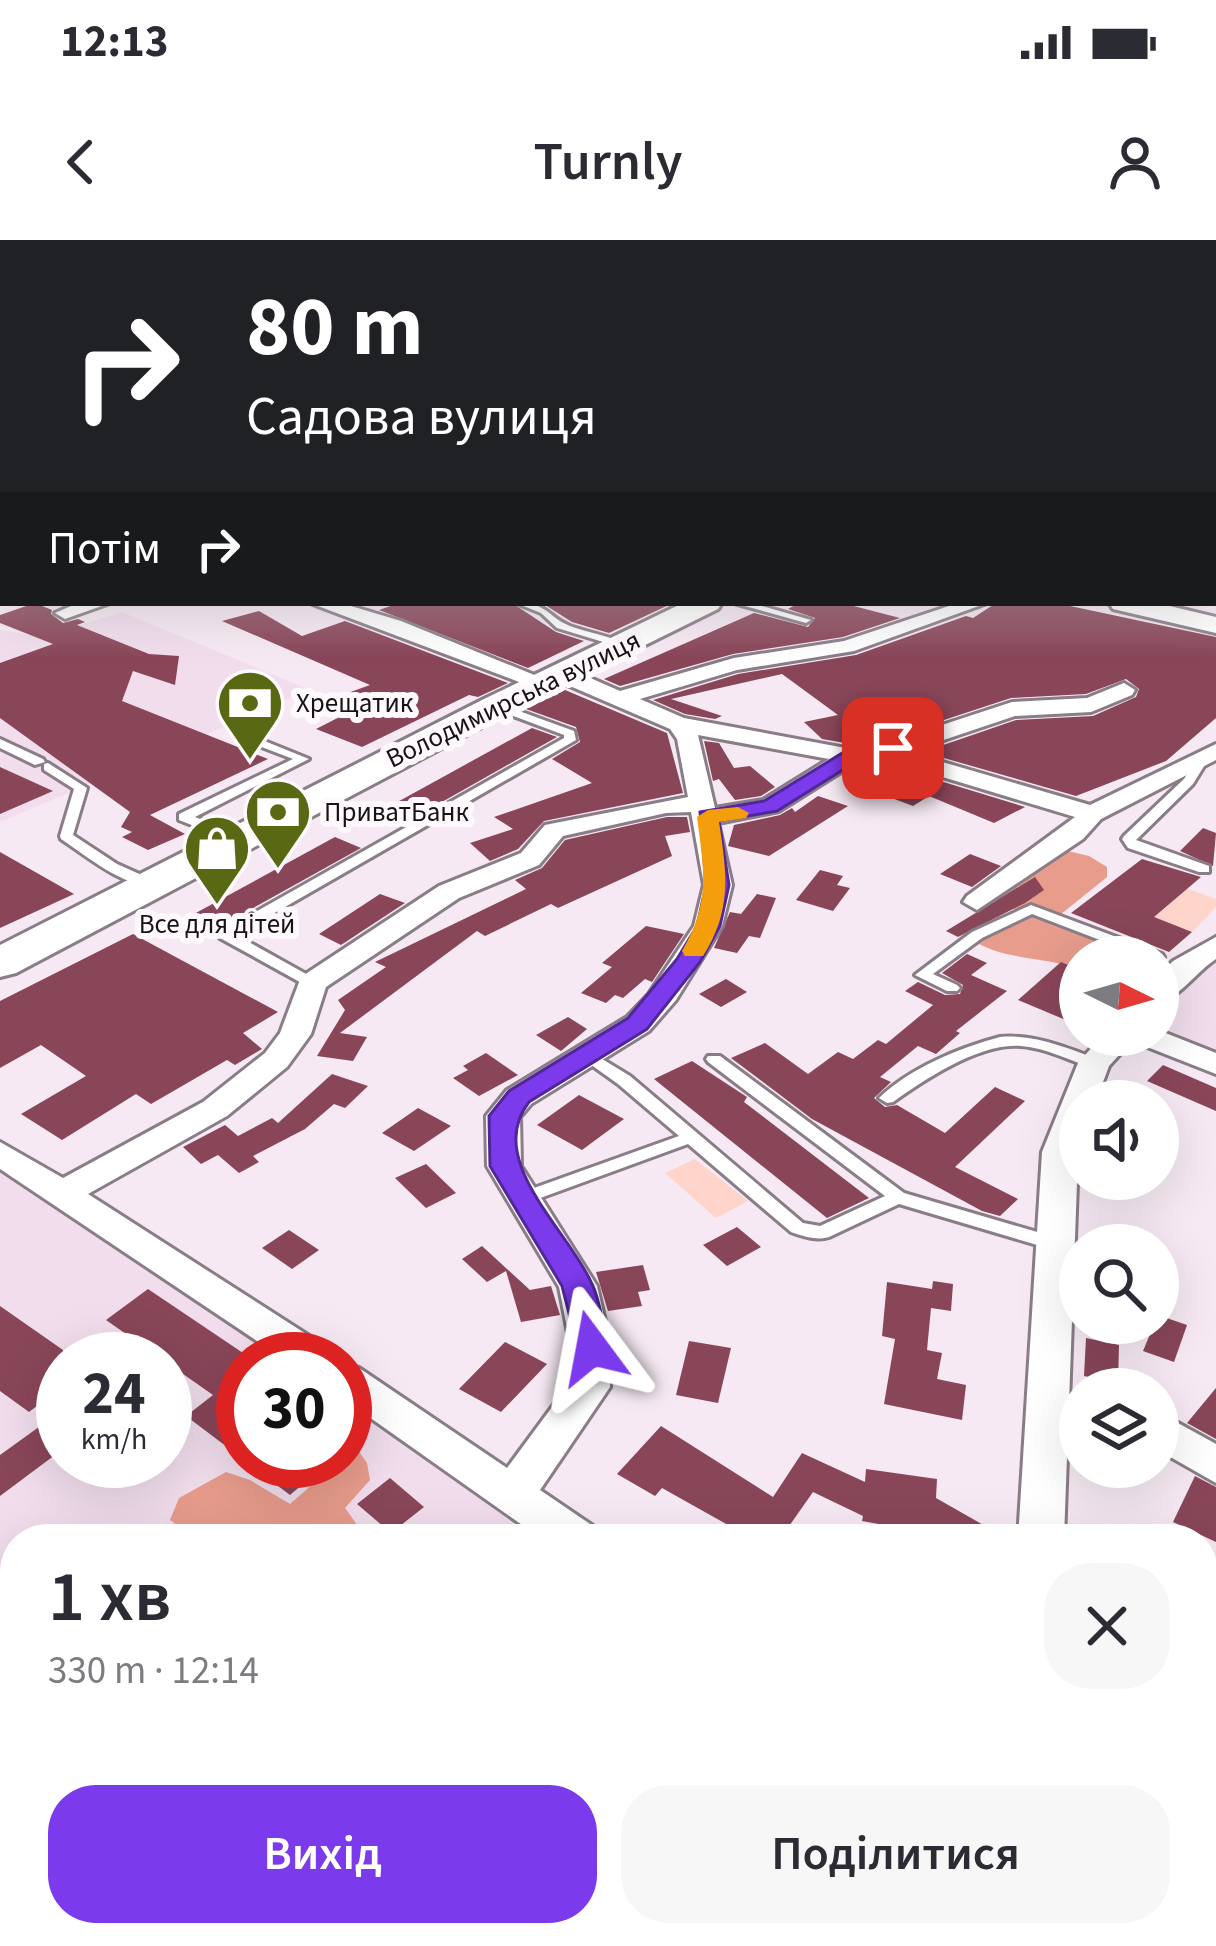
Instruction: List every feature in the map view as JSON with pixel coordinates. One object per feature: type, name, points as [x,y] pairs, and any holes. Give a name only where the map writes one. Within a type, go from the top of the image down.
[{"type":"main road","name":"Володимирська вулиця","points":[[0,963],[496,706],[701,606]]},
{"type":"main road","points":[[1134,606],[1216,625]]},
{"type":"street","points":[[65,613],[90,606]]},
{"type":"street","points":[[336,606],[621,698],[678,724],[851,757],[884,752],[1012,710],[1091,705],[1124,690]]},
{"type":"street","points":[[621,698],[734,664],[847,647],[967,606]]},
{"type":"street","points":[[512,1495],[589,1387],[592,1348],[578,1286],[504,1166],[503,1116],[519,1096],[638,1024],[661,1000],[708,926],[718,885],[689,739],[678,724]]},
{"type":"street","points":[[884,752],[1092,814]]},
{"type":"street","points":[[977,902],[1074,834],[1092,814],[1211,756]]},
{"type":"street","points":[[59,1195],[215,1108],[276,1060],[295,1034],[312,983],[449,892],[530,859],[554,830],[666,805],[704,810],[770,806],[851,757]]},
{"type":"street","points":[[1179,956],[1216,946]]},
{"type":"street","points":[[1179,1049],[1216,1064]]},
{"type":"street","points":[[1062,1368],[1054,1244],[1060,1152],[1104,1056]]},
{"type":"street","points":[[0,1153],[272,1332]]},
{"type":"street","points":[[372,1398],[555,1524]]},
{"type":"street","points":[[1042,1524],[1059,1422]]},
{"type":"street","points":[[1179,1442],[1216,1466]]},
{"type":"lane","points":[[531,606],[545,610],[561,626],[623,646]]},
{"type":"lane","points":[[751,606],[806,620]]},
{"type":"lane","points":[[312,983],[225,935],[570,740],[570,733],[496,706]]},
{"type":"lane","points":[[237,838],[184,817],[303,760],[258,742]]},
{"type":"lane","points":[[0,743],[81,788],[65,836],[112,867],[150,884]]},
{"type":"lane","points":[[1204,869],[1133,845],[1129,839],[1211,756]]},
{"type":"lane","points":[[952,988],[922,975],[977,935],[1031,909],[1102,936]]},
{"type":"lane","points":[[887,1098],[909,1082],[1002,1042],[1059,1046]]},
{"type":"lane","points":[[589,1056],[624,1080],[797,1228],[821,1233],[898,1197]]},
{"type":"lane","points":[[714,1059],[898,1197],[1054,1244]]},
{"type":"lane","points":[[526,1197],[689,1138]]},
{"type":"shaded area","points":[[122,612],[310,690],[0,822],[0,630],[43,637]]},
{"type":"shaded area","points":[[1059,849],[1089,856],[1107,867],[1107,877],[1060,915],[1068,925],[1090,936],[1059,936],[1059,964],[1002,953],[977,943],[1013,924],[1019,913],[995,897]]},
{"type":"shaded area","points":[[1131,868],[1216,899],[1216,907],[1192,932],[1095,895]]},
{"type":"shaded area","points":[[1216,954],[1216,1052],[1179,1038],[1179,987]]},
{"type":"shaded area","points":[[0,1153],[273,1332],[216,1332],[216,1488],[372,1488],[372,1398],[555,1524],[0,1524]]},
{"type":"shaded area","points":[[695,1159],[748,1201],[716,1218],[665,1173]]},
{"type":"shaded area","points":[[216,1478],[216,1488],[263,1488],[290,1504],[308,1488],[363,1488],[345,1508],[357,1524],[175,1524],[170,1520],[179,1498]]},
{"type":"building","points":[[42,606],[63,623],[78,619],[85,622],[77,625],[149,654],[179,656],[175,685],[133,671],[122,701],[268,759],[150,815],[185,834],[148,850],[122,837],[132,832],[121,827],[130,812],[0,718],[0,663],[53,644],[0,623],[0,615]]},
{"type":"building","points":[[390,606],[517,606],[556,632],[584,641],[528,668],[379,610]]},
{"type":"building","points":[[547,606],[667,606],[609,633],[572,622]]},
{"type":"building","points":[[854,606],[900,618],[843,637],[733,654],[620,686],[604,679],[754,613],[808,627],[815,618],[788,609]]},
{"type":"building","points":[[991,606],[1070,606],[1216,637],[1216,718],[1166,761],[1076,796],[923,752],[1016,720],[1093,716],[1136,697],[1139,689],[1126,679],[1086,694],[1011,698],[880,741],[851,744],[822,739],[804,722],[838,715],[782,674],[671,699],[722,716],[715,719],[685,714],[653,700],[738,674],[856,655],[966,616],[973,618]]},
{"type":"building","points":[[259,611],[302,636],[345,621],[508,683],[478,697],[469,695],[362,747],[316,729],[365,704],[345,694],[370,685],[222,621]]},
{"type":"building","points":[[565,690],[667,733],[683,793],[544,821],[518,849],[490,861],[470,843],[513,829],[494,817],[592,783],[552,759],[580,742],[576,727],[526,709]]},
{"type":"building","points":[[532,728],[557,737],[419,815],[392,805]]},
{"type":"building","points":[[704,741],[719,743],[734,768],[750,766],[775,787],[761,796],[735,800],[719,779],[713,781]]},
{"type":"building","points":[[0,767],[53,791],[0,814]]},
{"type":"building","points":[[901,769],[1025,807],[994,823],[929,796],[913,806],[873,791]]},
{"type":"building","points":[[818,796],[848,806],[769,856],[728,846],[734,825],[792,808],[795,812]]},
{"type":"building","points":[[667,817],[687,817],[690,832],[665,836],[672,856],[558,908],[551,904],[485,936],[477,931],[340,1033],[367,1037],[353,1061],[317,1056],[345,1010],[338,1000],[386,967],[375,962],[526,889],[515,880],[542,868],[565,840]]},
{"type":"building","points":[[1203,828],[1216,833],[1213,866],[1180,851]]},
{"type":"building","points":[[335,837],[361,848],[221,926],[194,914]]},
{"type":"building","points":[[0,852],[74,894],[0,928]]},
{"type":"building","points":[[970,854],[1001,866],[972,887],[940,874]]},
{"type":"building","points":[[1142,859],[1201,877],[1154,917],[1192,932],[1179,943],[1179,936],[1129,936],[1071,913]]},
{"type":"building","points":[[820,870],[843,876],[837,885],[850,888],[833,911],[796,900]]},
{"type":"building","points":[[1035,877],[1044,890],[1025,903],[958,937],[946,931]]},
{"type":"building","points":[[380,894],[405,903],[341,945],[319,934]]},
{"type":"building","points":[[757,894],[776,898],[760,938],[749,936],[737,953],[714,948],[730,912],[741,914]]},
{"type":"building","points":[[646,926],[684,934],[652,982],[645,979],[623,998],[615,995],[606,1003],[581,993],[612,967],[602,963]]},
{"type":"building","points":[[133,934],[278,1012],[243,1033],[262,1049],[235,1065],[227,1060],[151,1104],[136,1094],[62,1140],[21,1114],[86,1076],[41,1045],[0,1068],[0,1001]]},
{"type":"building","points":[[967,954],[987,963],[971,975],[1007,991],[956,1031],[960,1033],[936,1054],[918,1046],[880,1077],[891,1082],[874,1098],[885,1107],[897,1105],[945,1133],[995,1087],[1025,1101],[955,1167],[1018,1199],[1000,1216],[982,1211],[812,1119],[731,1058],[765,1043],[808,1074],[838,1052],[853,1059],[878,1040],[886,1044],[933,1005],[905,991],[918,982],[945,995],[960,994],[963,985],[942,973]]},
{"type":"building","points":[[1059,964],[1059,1017],[1018,1000]]},
{"type":"building","points":[[726,979],[747,992],[721,1007],[699,994]]},
{"type":"building","points":[[568,1017],[587,1029],[561,1051],[536,1035]]},
{"type":"building","points":[[486,1053],[518,1075],[479,1096],[453,1078]]},
{"type":"building","points":[[692,1061],[747,1097],[744,1102],[869,1198],[827,1218],[654,1079]]},
{"type":"building","points":[[1163,1065],[1216,1088],[1216,1111],[1179,1095],[1179,1080],[1148,1080]]},
{"type":"building","points":[[332,1074],[368,1086],[345,1108],[334,1104],[305,1129],[253,1156],[259,1162],[239,1173],[218,1155],[201,1164],[183,1147],[225,1125],[238,1136],[272,1118],[278,1123]]},
{"type":"building","points":[[579,1095],[624,1119],[582,1150],[537,1125]]},
{"type":"building","points":[[418,1108],[451,1126],[414,1151],[382,1133]]},
{"type":"building","points":[[426,1164],[456,1193],[426,1208],[395,1178]]},
{"type":"building","points":[[737,1227],[761,1247],[727,1266],[703,1245]]},
{"type":"building","points":[[289,1230],[319,1250],[292,1269],[262,1248]]},
{"type":"building","points":[[482,1246],[530,1290],[551,1286],[560,1315],[521,1322],[506,1271],[487,1282],[462,1259]]},
{"type":"building","points":[[643,1265],[650,1290],[638,1292],[642,1306],[608,1311],[596,1272]]},
{"type":"building","points":[[933,1281],[953,1284],[951,1311],[931,1308],[927,1350],[942,1353],[937,1379],[966,1385],[962,1420],[884,1404],[895,1339],[882,1336],[887,1282],[932,1289]]},
{"type":"building","points":[[148,1289],[216,1335],[216,1439],[192,1421],[192,1411],[213,1395],[192,1380],[192,1332],[123,1332],[106,1320]]},
{"type":"building","points":[[0,1306],[37,1332],[36,1407],[29,1412],[0,1391]]},
{"type":"building","points":[[1179,1322],[1187,1325],[1174,1362],[1143,1351],[1146,1344],[1179,1344]]},
{"type":"building","points":[[689,1341],[731,1348],[718,1403],[676,1395]]},
{"type":"building","points":[[505,1342],[547,1364],[501,1412],[459,1389]]},
{"type":"building","points":[[1086,1344],[1119,1345],[1118,1368],[1084,1368]]},
{"type":"building","points":[[1216,1388],[1216,1439],[1187,1423]]},
{"type":"building","points":[[661,1426],[773,1497],[802,1453],[865,1482],[866,1469],[937,1479],[936,1498],[982,1524],[862,1521],[863,1516],[813,1492],[791,1524],[726,1524],[662,1488],[655,1496],[617,1474]]},
{"type":"building","points":[[36,1429],[36,1469],[0,1496],[0,1455]]},
{"type":"building","points":[[1195,1476],[1216,1487],[1216,1524],[1173,1522]]},
{"type":"building","points":[[390,1478],[424,1507],[402,1524],[380,1524],[357,1504]]},
{"type":"slow traffic","points":[[694,951],[708,926],[718,885],[708,817],[738,813]]},
{"type":"place","name":"Хрещатик","points":[[250,762]]},
{"type":"place","name":"ПриватБанк","points":[[278,871]]},
{"type":"place","name":"Все для дітей","points":[[217,907]]},
{"type":"route","points":[[592,1348],[578,1286],[504,1166],[503,1116],[519,1096],[638,1024],[688,962],[708,926],[718,885],[708,817],[770,806],[851,757],[893,748]]}]
